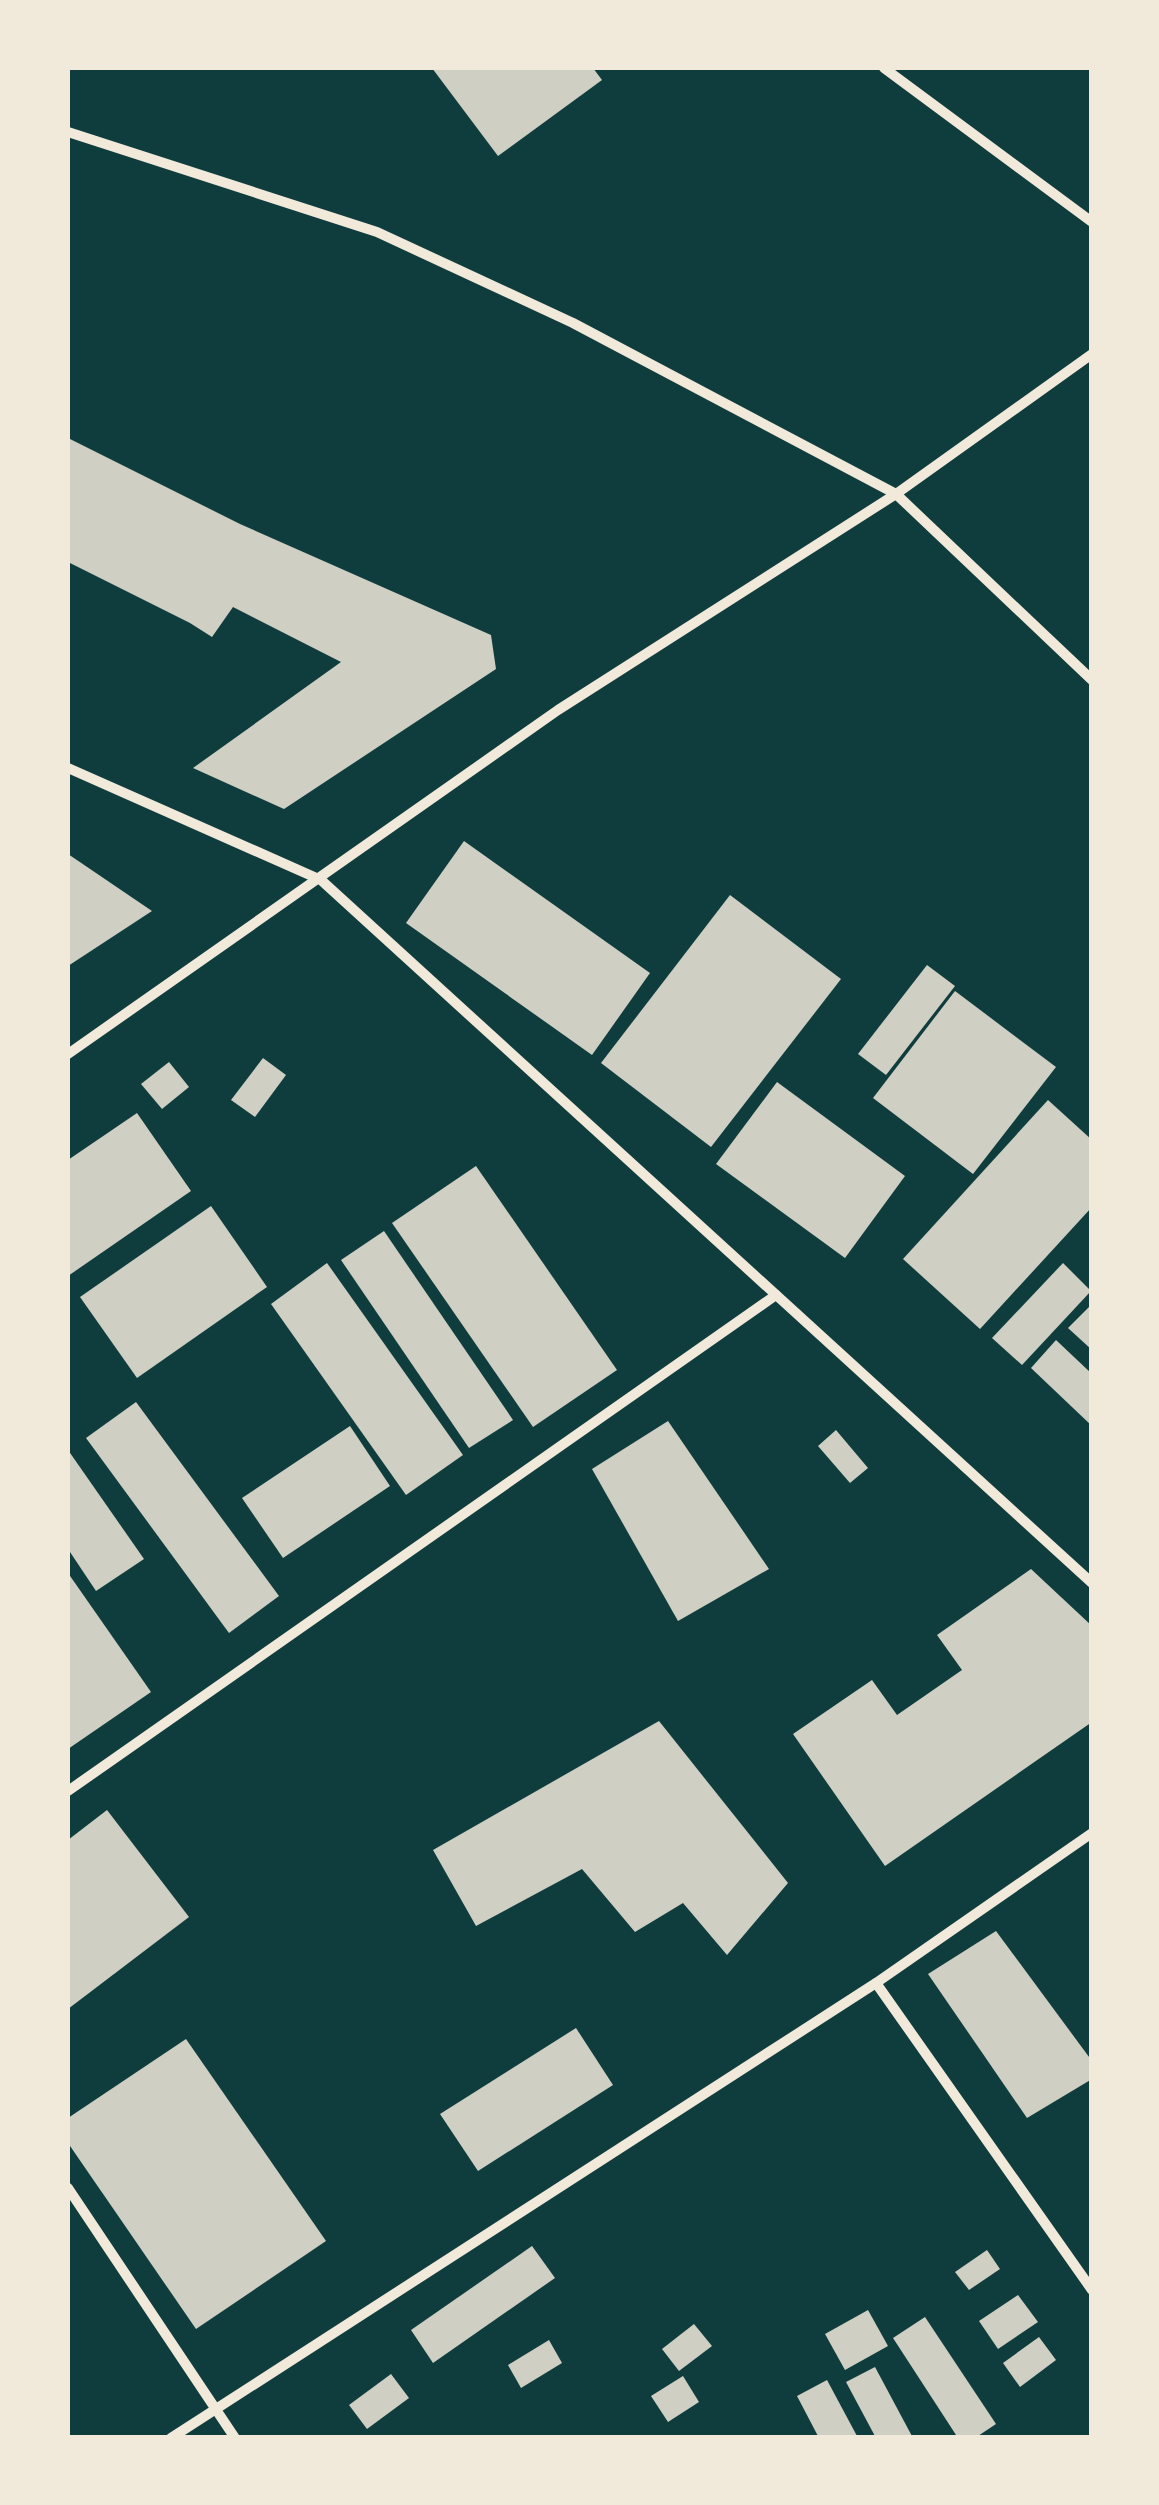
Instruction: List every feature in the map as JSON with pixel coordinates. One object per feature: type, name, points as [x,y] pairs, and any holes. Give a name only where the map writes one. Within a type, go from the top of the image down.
[{"type":"street","points":[[884,68],[1092,222]]},
{"type":"street","points":[[68,132],[377,232],[573,323],[896,494],[1092,680]]},
{"type":"street","points":[[68,1054],[558,710],[896,494],[1092,354]]},
{"type":"street","points":[[68,768],[321,880],[1092,1583]]},
{"type":"street","points":[[68,1791],[776,1295]]},
{"type":"street","points":[[171,2438],[876,1983],[1092,1833]]},
{"type":"street","points":[[876,1983],[1092,2290]]},
{"type":"street","points":[[68,2188],[235,2438]]},
{"type":"building","points":[[432,68],[593,68],[602,80],[498,156]]},
{"type":"building","points":[[68,438],[240,524],[491,635],[496,669],[284,809],[193,768],[341,662],[233,607],[212,637],[68,562]]},
{"type":"building","points":[[464,841],[650,973],[592,1055],[406,923]]},
{"type":"building","points":[[68,854],[152,911],[68,966]]},
{"type":"building","points":[[730,895],[841,979],[711,1147],[601,1063]]},
{"type":"building","points":[[927,965],[955,986],[886,1075],[858,1054]]},
{"type":"building","points":[[955,991],[1056,1067],[973,1174],[873,1098]]},
{"type":"building","points":[[263,1058],[286,1075],[255,1117],[231,1100]]},
{"type":"building","points":[[169,1062],[189,1087],[162,1109],[141,1084]]},
{"type":"building","points":[[777,1082],[905,1176],[845,1258],[716,1164]]},
{"type":"building","points":[[1048,1100],[1092,1140],[1092,1207],[980,1329],[903,1259]]},
{"type":"building","points":[[137,1113],[191,1191],[68,1276],[68,1160]]},
{"type":"building","points":[[476,1166],[617,1370],[533,1427],[392,1223]]},
{"type":"building","points":[[211,1206],[267,1287],[137,1378],[80,1297]]},
{"type":"building","points":[[384,1231],[513,1420],[469,1448],[341,1260]]},
{"type":"building","points":[[327,1263],[463,1455],[406,1495],[271,1304]]},
{"type":"building","points":[[1063,1263],[1091,1291],[1022,1365],[992,1338]]},
{"type":"building","points":[[1092,1304],[1092,1350],[1068,1328]]},
{"type":"building","points":[[1056,1340],[1092,1374],[1092,1426],[1031,1368]]},
{"type":"building","points":[[136,1402],[279,1596],[229,1633],[86,1438]]},
{"type":"building","points":[[668,1421],[769,1569],[678,1621],[592,1469]]},
{"type":"building","points":[[350,1426],[390,1486],[283,1558],[242,1498]]},
{"type":"building","points":[[836,1430],[868,1468],[850,1483],[818,1446]]},
{"type":"building","points":[[68,1450],[144,1559],[96,1591],[68,1549]]},
{"type":"building","points":[[1031,1569],[1092,1626],[1092,1722],[885,1866],[793,1734],[872,1680],[897,1715],[962,1670],[937,1635]]},
{"type":"building","points":[[68,1573],[151,1692],[68,1749]]},
{"type":"building","points":[[659,1721],[788,1883],[727,1955],[683,1903],[635,1932],[582,1869],[476,1926],[433,1850]]},
{"type":"building","points":[[107,1810],[189,1917],[68,2009],[68,1840]]},
{"type":"building","points":[[996,1931],[1092,2061],[1092,2079],[1027,2118],[928,1974]]},
{"type":"building","points":[[576,2028],[613,2085],[478,2171],[440,2114]]},
{"type":"building","points":[[186,2039],[326,2241],[196,2329],[68,2143],[68,2118]]},
{"type":"building","points":[[532,2246],[555,2278],[433,2363],[411,2330]]},
{"type":"building","points":[[987,2250],[1000,2269],[969,2290],[955,2272]]},
{"type":"building","points":[[1018,2295],[1038,2322],[998,2349],[979,2321]]},
{"type":"building","points":[[868,2310],[888,2346],[845,2370],[825,2334]]},
{"type":"building","points":[[925,2317],[996,2424],[975,2438],[958,2438],[893,2338]]},
{"type":"building","points":[[694,2324],[712,2346],[679,2371],[662,2349]]},
{"type":"building","points":[[1039,2337],[1056,2360],[1020,2387],[1003,2363]]},
{"type":"building","points":[[549,2340],[562,2363],[521,2388],[508,2365]]},
{"type":"building","points":[[875,2367],[913,2438],[876,2438],[846,2382]]},
{"type":"building","points":[[391,2374],[409,2398],[367,2429],[349,2405]]},
{"type":"building","points":[[683,2376],[699,2402],[668,2422],[651,2396]]},
{"type":"building","points":[[827,2380],[857,2436],[854,2438],[819,2438],[797,2396]]}]
